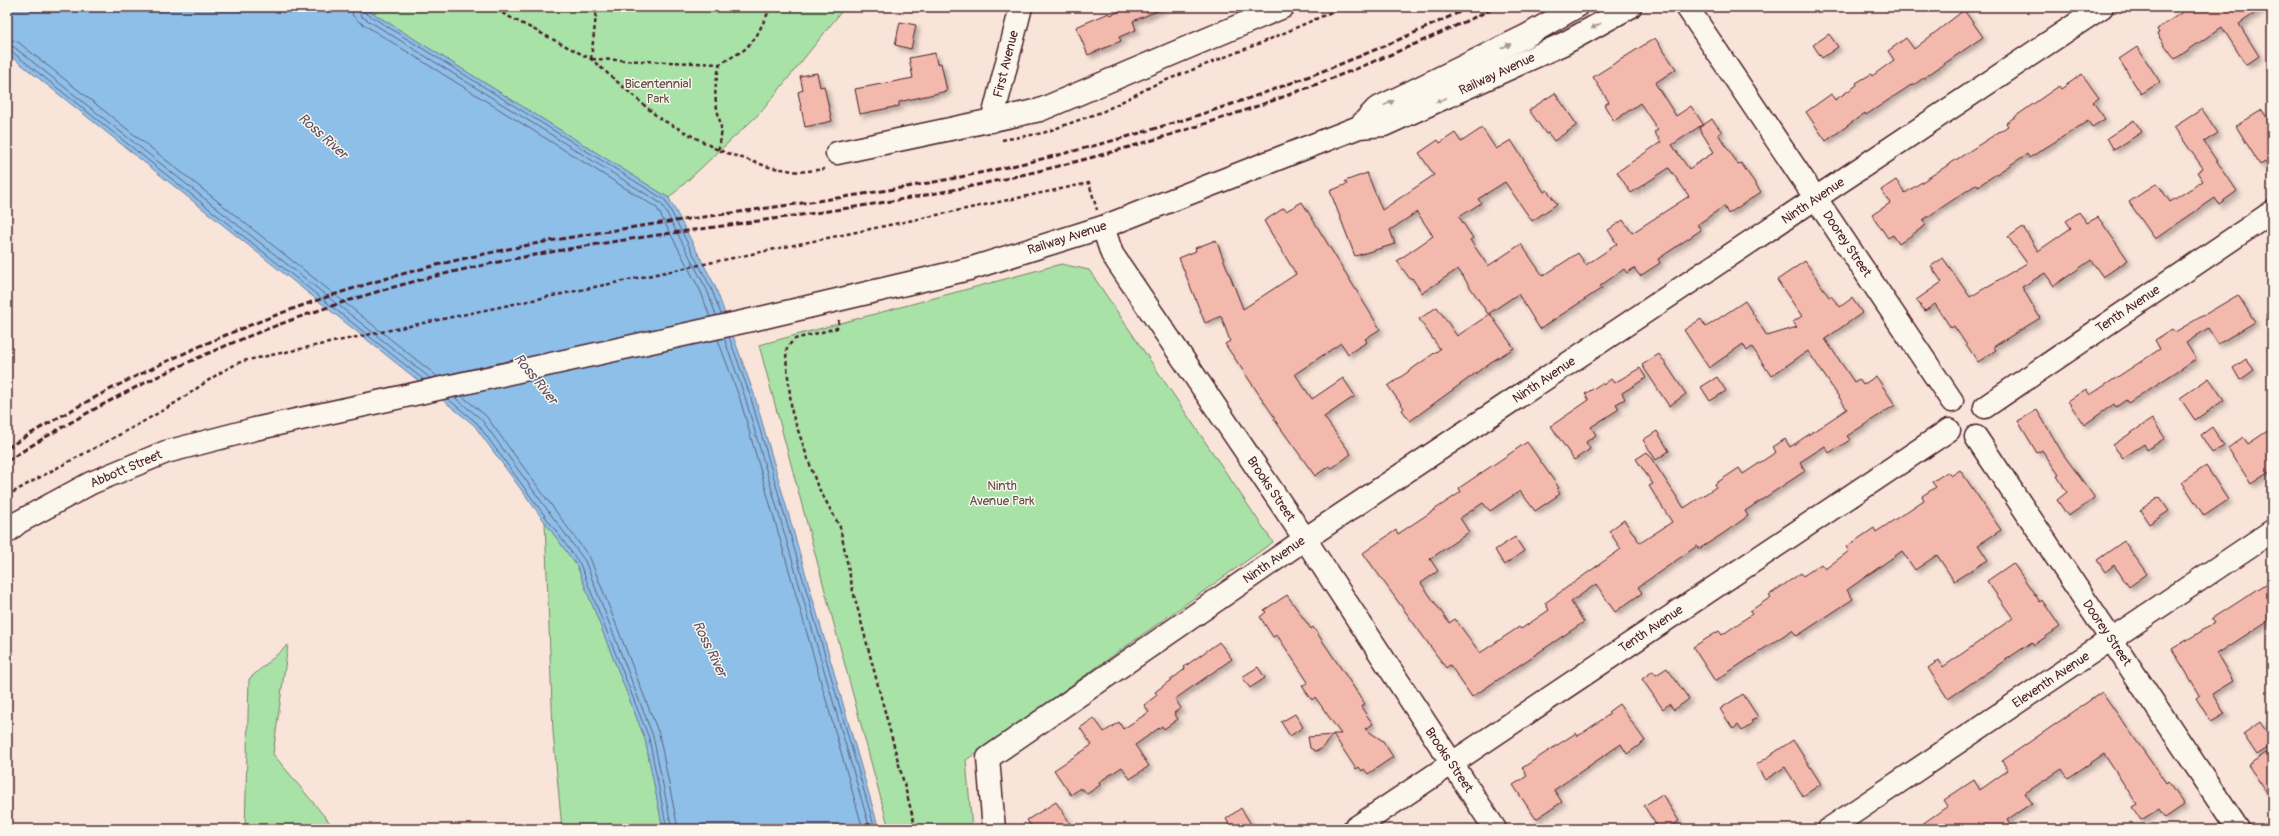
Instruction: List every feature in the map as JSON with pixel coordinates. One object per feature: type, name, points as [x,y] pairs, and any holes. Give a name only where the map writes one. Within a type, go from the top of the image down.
[{"type":"street","name":"First Avenue","points":[[992,121],[1021,7]]},
{"type":"street","points":[[834,161],[1040,110],[1283,7]]},
{"type":"street","name":"Railway Avenue","points":[[1359,127],[1376,109],[1526,36],[1576,7]]},
{"type":"street","name":"Railway Avenue","points":[[765,317],[969,269],[1103,227],[1359,127],[1384,125],[1564,43],[1630,7]]},
{"type":"street","name":"Doorey Street","points":[[1687,7],[1952,401]]},
{"type":"street","name":"Ninth Avenue","points":[[994,829],[988,758],[1305,539],[2102,7]]},
{"type":"street","name":"Tenth Avenue","points":[[1985,406],[2272,212]]},
{"type":"street","name":"Brooks Street","points":[[1103,227],[1112,254],[1305,539],[1495,829]]},
{"type":"street","name":"Abbott Street","points":[[7,532],[19,522],[91,483],[166,452],[255,429],[765,317]]},
{"type":"street","points":[[1970,396],[1976,398],[1985,406],[1988,420],[1986,427],[1976,436],[1964,439],[1953,434],[1949,430],[1945,418],[1948,406],[1952,401],[1957,398],[1970,396]]},
{"type":"street","name":"Tenth Avenue","points":[[1354,829],[1949,430]]},
{"type":"street","name":"Doorey Street","points":[[1976,436],[2238,829]]},
{"type":"street","name":"Eleventh Avenue","points":[[1829,829],[2272,531]]},
{"type":"path","points":[[490,7],[591,59],[659,118],[718,150],[768,167],[799,172],[834,161]]},
{"type":"path","points":[[591,59],[597,7]]},
{"type":"path","points":[[591,59],[720,64],[744,50],[756,37],[770,7]]},
{"type":"path","points":[[718,150],[722,135],[716,101],[716,86],[720,64]]},
{"type":"path","points":[[7,496],[63,463],[166,409],[224,370],[243,361],[745,254],[1089,183],[1103,227]]},
{"type":"path","points":[[844,299],[837,328],[795,339],[787,346],[786,358],[792,413],[817,485],[840,527],[853,591],[916,829]]},
{"type":"green space","name":"Bicentennial Park","points":[[363,7],[845,7],[762,111],[669,198]]},
{"type":"green space","name":"Ninth Avenue Park","points":[[1061,264],[1089,270],[1273,542],[966,760],[972,829],[889,829],[759,345]]},
{"type":"green space","points":[[545,522],[577,566],[645,739],[663,829],[562,829],[553,732]]},
{"type":"green space","points":[[288,645],[273,754],[335,829],[245,829],[249,679]]},
{"type":"water","name":"Ross River","points":[[7,7],[363,7],[669,198],[715,286],[754,394],[879,829],[663,829],[645,739],[577,566],[474,425],[7,53]]},
{"type":"building","points":[[1133,7],[1167,7],[1133,21],[1136,30],[1119,37],[1121,41],[1088,55],[1076,27],[1109,13],[1110,15]]},
{"type":"building","points":[[2190,7],[2264,7],[2239,24],[2259,56],[2246,65],[2222,27],[2175,59],[2157,34],[2159,33],[2157,29]]},
{"type":"building","points":[[1964,10],[1983,37],[1912,86],[1911,85],[1866,115],[1865,113],[1826,141],[1806,112],[1831,94],[1835,100],[1857,85],[1856,83],[1871,74],[1872,76],[1894,60],[1888,51],[1906,38],[1914,49]]},
{"type":"building","points":[[900,22],[916,25],[911,49],[895,45]]},
{"type":"building","points":[[1829,34],[1838,47],[1822,58],[1813,45]]},
{"type":"building","points":[[1655,38],[1676,69],[1655,83],[1676,116],[1691,106],[1703,124],[1672,145],[1689,169],[1714,152],[1699,128],[1712,119],[1722,132],[1718,134],[1738,164],[1741,163],[1761,192],[1728,214],[1724,206],[1697,225],[1701,230],[1658,259],[1660,263],[1640,276],[1634,268],[1627,273],[1624,269],[1600,286],[1602,288],[1540,329],[1518,294],[1488,314],[1458,269],[1422,293],[1412,278],[1410,279],[1397,261],[1433,236],[1417,212],[1390,230],[1395,244],[1355,256],[1330,191],[1347,184],[1345,181],[1367,173],[1382,210],[1434,175],[1419,153],[1438,140],[1440,143],[1455,133],[1461,142],[1482,128],[1496,149],[1511,140],[1544,192],[1547,190],[1557,204],[1532,221],[1505,182],[1478,199],[1481,203],[1459,217],[1473,238],[1470,240],[1488,266],[1521,244],[1543,276],[1578,253],[1586,265],[1617,244],[1608,230],[1623,220],[1632,233],[1689,196],[1669,168],[1631,193],[1617,172],[1661,142],[1654,132],[1658,130],[1640,103],[1614,121],[1604,105],[1609,102],[1593,77]]},
{"type":"building","points":[[2137,47],[2160,82],[2141,94],[2119,59]]},
{"type":"building","points":[[935,53],[937,64],[941,63],[947,91],[899,102],[899,106],[860,114],[855,89],[913,78],[909,58]]},
{"type":"building","points":[[817,73],[820,87],[824,86],[832,121],[805,127],[798,92],[803,90],[800,76]]},
{"type":"building","points":[[2082,74],[2099,98],[2093,102],[2105,119],[2092,127],[2088,121],[2029,158],[2027,154],[1978,186],[1977,184],[1923,220],[1926,225],[1899,244],[1893,235],[1888,238],[1872,215],[1890,203],[1881,190],[1896,180],[1905,193],[2008,126],[2006,123],[2059,86],[2061,89]]},
{"type":"building","points":[[1555,93],[1577,125],[1554,141],[1548,133],[1546,134],[1529,110]]},
{"type":"building","points":[[2202,109],[2218,133],[2204,142],[2237,191],[2219,204],[2215,198],[2155,239],[2129,202],[2157,183],[2170,202],[2203,181],[2197,172],[2203,168],[2174,127]]},
{"type":"building","points":[[2262,110],[2272,126],[2272,158],[2260,165],[2236,126]]},
{"type":"building","points":[[2134,120],[2142,132],[2114,150],[2107,138]]},
{"type":"building","points":[[1302,202],[1380,329],[1365,339],[1367,342],[1348,354],[1341,343],[1295,374],[1312,399],[1343,378],[1355,396],[1324,417],[1351,454],[1332,468],[1329,466],[1315,476],[1274,419],[1275,418],[1225,344],[1230,341],[1221,316],[1205,323],[1179,258],[1196,251],[1195,248],[1216,240],[1243,309],[1296,274],[1264,221],[1284,208],[1286,211]]},
{"type":"building","points":[[2079,212],[2087,223],[2098,217],[2128,260],[2103,277],[2091,260],[2054,286],[2045,273],[2022,287],[2040,318],[1993,347],[1996,350],[1978,362],[1954,326],[1951,328],[1935,304],[1925,311],[1916,300],[1942,282],[1931,266],[1943,258],[1970,297],[2027,263],[2008,237],[2023,227],[2038,251],[2071,228],[2066,221]]},
{"type":"building","points":[[1805,261],[1829,297],[1831,296],[1840,307],[1852,298],[1862,313],[1825,339],[1854,382],[1859,379],[1863,385],[1876,376],[1895,405],[1847,436],[1850,440],[1829,453],[1825,446],[1800,462],[1805,471],[1745,511],[1748,516],[1724,533],[1699,549],[1697,546],[1638,587],[1642,593],[1615,612],[1596,584],[1571,602],[1584,622],[1472,697],[1450,665],[1446,668],[1363,553],[1396,530],[1398,534],[1461,492],[1459,488],[1527,442],[1559,488],[1557,489],[1560,494],[1535,511],[1520,491],[1490,511],[1483,503],[1460,518],[1469,532],[1430,559],[1438,571],[1421,583],[1449,623],[1455,619],[1480,653],[1519,627],[1521,629],[1549,610],[1545,603],[1621,549],[1609,531],[1624,520],[1640,543],[1672,522],[1649,486],[1653,484],[1636,459],[1647,452],[1684,508],[1716,487],[1715,484],[1739,468],[1743,474],[1776,452],[1773,447],[1785,439],[1790,447],[1847,409],[1808,351],[1771,376],[1752,347],[1747,351],[1743,344],[1709,368],[1684,330],[1701,319],[1706,327],[1745,301],[1767,336],[1797,327],[1793,322],[1802,316],[1777,280]]},
{"type":"building","points":[[2238,295],[2255,322],[2218,344],[2208,328],[2186,343],[2196,359],[2128,403],[2126,400],[2116,407],[2114,404],[2084,425],[2068,401],[2086,389],[2090,395],[2160,349],[2155,340],[2172,329],[2175,332]]},
{"type":"building","points":[[1437,307],[1457,336],[1490,314],[1514,348],[1491,362],[1410,421],[1402,410],[1404,408],[1388,386],[1440,349],[1419,319]]},
{"type":"building","points":[[1659,354],[1686,394],[1669,406],[1642,365]]},
{"type":"building","points":[[2246,359],[2254,370],[2240,380],[2233,368]]},
{"type":"building","points":[[1640,368],[1646,378],[1622,393],[1625,399],[1616,404],[1619,409],[1591,427],[1596,435],[1586,442],[1590,449],[1574,460],[1551,426],[1589,400],[1585,394],[1602,383],[1603,385],[1611,379],[1614,383]]},
{"type":"building","points":[[1717,377],[1726,391],[1710,401],[1701,387]]},
{"type":"building","points":[[2209,378],[2224,400],[2195,420],[2180,398]]},
{"type":"building","points":[[2037,410],[2063,454],[2095,498],[2068,516],[2057,500],[2067,492],[2057,476],[2059,475],[2042,450],[2037,453],[2018,421]]},
{"type":"building","points":[[2152,419],[2165,438],[2147,450],[2144,444],[2123,458],[2113,445]]},
{"type":"building","points":[[2212,427],[2224,446],[2212,453],[2201,435]]},
{"type":"building","points":[[2272,428],[2272,470],[2251,484],[2228,448],[2243,437],[2248,444]]},
{"type":"building","points":[[1657,431],[1669,451],[1656,460],[1643,440]]},
{"type":"building","points":[[2206,466],[2228,500],[2204,516],[2182,482]]},
{"type":"building","points":[[1960,470],[2001,530],[1978,545],[1988,560],[1954,581],[1937,555],[1915,570],[1902,551],[1847,590],[1853,599],[1797,636],[1792,630],[1715,681],[1693,647],[1719,631],[1722,635],[1752,614],[1750,611],[1771,597],[1769,595],[1801,573],[1803,576],[1821,564],[1825,569],[1849,551],[1846,547],[1874,528],[1876,532],[1924,500],[1922,496],[1936,487],[1932,482],[1947,472],[1951,476]]},
{"type":"building","points":[[2159,497],[2169,511],[2149,524],[2140,510]]},
{"type":"building","points":[[1515,537],[1524,551],[1504,565],[1495,550]]},
{"type":"building","points":[[2124,541],[2147,574],[2129,587],[2114,565],[2105,572],[2097,560]]},
{"type":"building","points":[[2013,563],[2040,602],[2042,600],[2060,627],[2034,645],[2032,642],[1948,699],[1928,668],[1939,660],[1943,667],[2013,618],[1987,581]]},
{"type":"building","points":[[2272,580],[2272,618],[2217,654],[2233,681],[2212,694],[2225,714],[2211,722],[2196,698],[2200,695],[2172,649],[2215,623],[2212,619]]},
{"type":"building","points":[[1287,595],[1311,629],[1313,627],[1365,704],[1361,707],[1373,724],[1365,729],[1383,741],[1393,757],[1368,774],[1364,769],[1362,771],[1359,767],[1356,769],[1333,734],[1341,734],[1315,697],[1312,700],[1302,686],[1308,682],[1277,635],[1273,637],[1260,617],[1266,612],[1264,610]]},
{"type":"building","points":[[1219,642],[1232,659],[1175,699],[1181,708],[1174,713],[1178,719],[1164,729],[1162,726],[1135,745],[1149,766],[1130,779],[1122,767],[1099,782],[1100,785],[1087,794],[1080,788],[1071,795],[1054,770],[1092,745],[1080,728],[1094,718],[1104,732],[1119,722],[1123,729],[1149,712],[1144,705],[1157,695],[1155,692],[1185,669],[1184,667]]},
{"type":"building","points":[[1258,667],[1265,678],[1250,688],[1242,677]]},
{"type":"building","points":[[1667,668],[1689,699],[1674,710],[1669,704],[1663,709],[1642,679],[1653,671],[1656,675]]},
{"type":"building","points":[[2102,692],[2166,783],[2168,781],[2184,805],[2165,818],[2159,809],[2141,820],[2132,807],[2137,804],[2104,754],[2068,778],[2062,769],[2025,793],[2032,803],[2008,819],[2014,829],[1915,829],[1948,806],[1944,800],[1974,780],[1980,790],[2008,770],[2002,761]]},
{"type":"building","points":[[1743,694],[1758,717],[1751,721],[1753,723],[1742,731],[1738,725],[1733,729],[1720,709]]},
{"type":"building","points":[[1619,704],[1645,741],[1627,754],[1621,744],[1554,790],[1562,802],[1536,819],[1513,785],[1527,776],[1522,768],[1576,733],[1578,736],[1610,714],[1608,712]]},
{"type":"building","points":[[1295,714],[1303,727],[1290,736],[1281,722]]},
{"type":"building","points":[[2260,722],[2272,740],[2272,745],[2257,755],[2243,734]]},
{"type":"building","points":[[1333,735],[1320,750],[1315,751],[1310,748],[1308,737]]},
{"type":"building","points":[[1793,740],[1821,784],[1803,796],[1785,767],[1765,780],[1756,765]]},
{"type":"building","points":[[2266,753],[2272,761],[2272,800],[2248,765]]},
{"type":"building","points":[[1662,794],[1679,821],[1667,829],[1659,829],[1644,806]]},
{"type":"building","points":[[1056,802],[1070,823],[1060,829],[1033,829],[1027,820]]},
{"type":"building","points":[[1241,808],[1254,829],[1232,829],[1226,819]]},
{"type":"railway","points":[[7,448],[60,416],[170,360],[284,312],[342,292],[402,274],[522,246],[583,235],[889,190],[1017,165],[1150,130],[1216,110],[1345,62],[1408,36],[1470,7]]},
{"type":"railway","points":[[7,461],[61,428],[173,369],[230,344],[289,321],[348,301],[409,283],[528,256],[937,193],[1009,178],[1081,160],[1222,118],[1292,93],[1361,67],[1496,7]]}]
